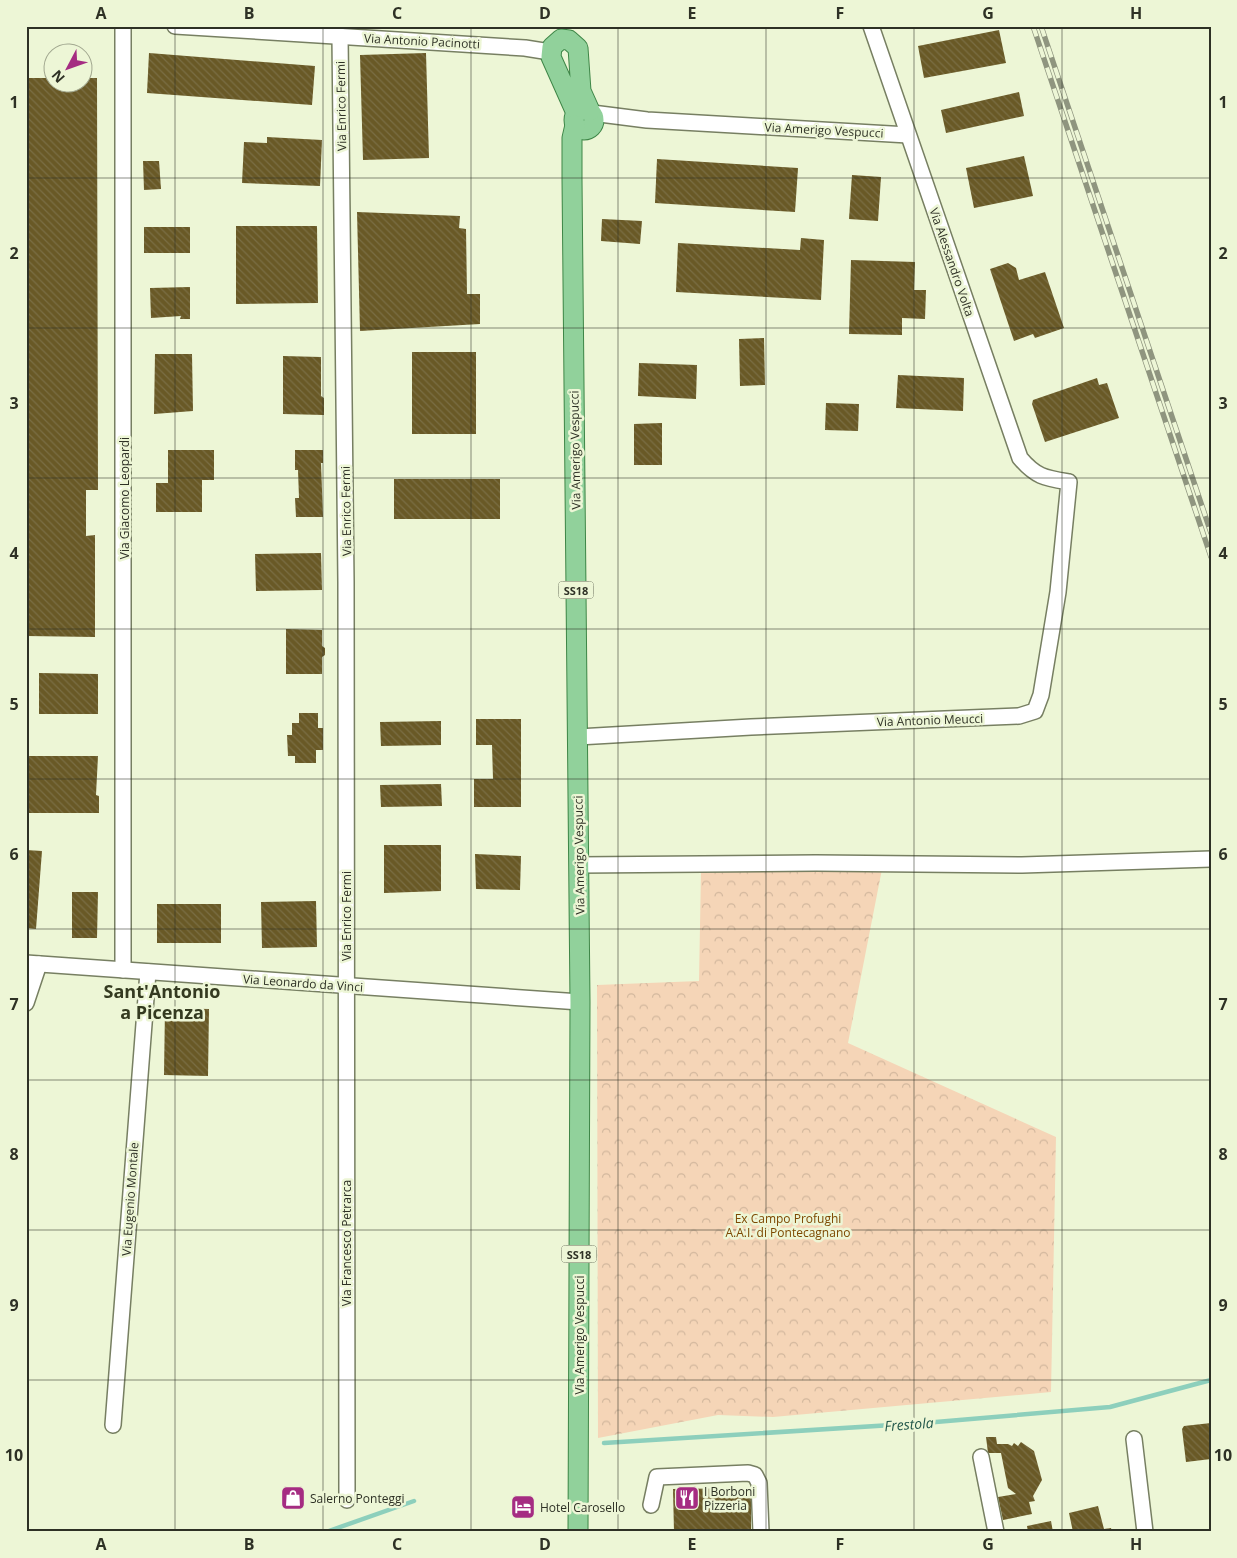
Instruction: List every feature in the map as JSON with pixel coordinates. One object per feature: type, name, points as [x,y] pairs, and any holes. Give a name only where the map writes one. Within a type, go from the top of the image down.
[{"type":"main road","name":"SS18","points":[[577,26],[564,41],[553,64],[587,119]]},
{"type":"main road","name":"SS18","points":[[564,41],[582,91],[587,119]]},
{"type":"main road","name":"Via Amerigo Vespucci","points":[[578,1532],[580,1002],[572,138],[587,119]]},
{"type":"street","name":"Via Giacomo Leopardi","points":[[123,26],[124,970]]},
{"type":"street","name":"Via Antonio Pacinotti","points":[[175,26],[340,36],[411,34],[525,48],[564,41]]},
{"type":"street","name":"Via Alessandro Volta","points":[[871,26],[1020,458],[1030,470],[1042,477],[1054,480]]},
{"type":"street","name":"Via Enrico Fermi","points":[[340,36],[346,582],[346,986]]},
{"type":"street","name":"Via Amerigo Vespucci","points":[[587,119],[620,118],[908,135]]},
{"type":"street","name":"Via Antonio Meucci","points":[[578,737],[751,727],[1019,716],[1036,711],[1041,695],[1058,592],[1069,482],[1054,480]]},
{"type":"street","points":[[579,865],[825,863],[1022,865],[1211,858]]},
{"type":"street","name":"Via Leonardo da Vinci","points":[[32,964],[580,1002]]},
{"type":"street","points":[[26,1003],[32,964]]},
{"type":"street","name":"Via Eugenio Montale","points":[[113,1425],[148,972]]},
{"type":"street","name":"Via Francesco Petrarca","points":[[346,986],[347,1500]]},
{"type":"street","points":[[1134,1439],[1145,1532]]},
{"type":"street","points":[[981,1457],[996,1532]]},
{"type":"street","points":[[651,1505],[657,1477],[748,1473],[755,1475],[759,1483],[761,1532]]},
{"type":"green space","name":"Ex Campo Profughi A.A.I. di Pontecagnano","points":[[882,869],[848,1043],[1056,1137],[1051,1392],[773,1417],[718,1415],[598,1438],[597,985],[699,981],[701,871]]},
{"type":"building","points":[[999,30],[1006,63],[924,78],[918,46]]},
{"type":"building","points":[[149,53],[315,66],[312,105],[147,93]]},
{"type":"building","points":[[426,53],[429,158],[363,160],[360,55]]},
{"type":"building","points":[[26,78],[42,78],[42,92],[92,92],[92,78],[97,78],[98,490],[86,490],[86,536],[95,535],[95,637],[26,636]]},
{"type":"building","points":[[1019,92],[1024,116],[946,133],[941,110]]},
{"type":"building","points":[[267,137],[322,140],[320,186],[242,183],[244,142],[267,143]]},
{"type":"building","points":[[1024,156],[1033,196],[974,208],[966,168]]},
{"type":"building","points":[[657,159],[798,168],[795,212],[655,203]]},
{"type":"building","points":[[143,161],[159,161],[161,189],[144,190]]},
{"type":"building","points":[[852,175],[881,177],[878,221],[849,219]]},
{"type":"building","points":[[357,212],[460,216],[459,228],[466,229],[467,294],[480,294],[480,324],[360,331]]},
{"type":"building","points":[[602,219],[642,221],[640,244],[601,241]]},
{"type":"building","points":[[236,226],[317,226],[318,303],[236,304]]},
{"type":"building","points":[[144,227],[190,227],[190,253],[144,253]]},
{"type":"building","points":[[801,238],[824,240],[821,300],[676,292],[678,243],[800,250]]},
{"type":"building","points":[[851,260],[915,262],[914,290],[926,290],[925,319],[902,318],[902,335],[849,334]]},
{"type":"building","points":[[1008,263],[1016,268],[1019,280],[1045,272],[1064,328],[1035,338],[1033,334],[1014,341],[990,269]]},
{"type":"building","points":[[190,287],[190,319],[180,319],[181,316],[151,318],[150,288]]},
{"type":"building","points":[[764,338],[765,385],[740,386],[739,339]]},
{"type":"building","points":[[412,352],[476,352],[476,434],[412,434]]},
{"type":"building","points":[[155,354],[192,354],[193,411],[154,414]]},
{"type":"building","points":[[283,356],[321,357],[321,396],[324,398],[324,415],[283,414]]},
{"type":"building","points":[[639,363],[697,365],[696,399],[638,396]]},
{"type":"building","points":[[898,375],[964,378],[963,411],[896,408]]},
{"type":"building","points":[[1097,378],[1099,385],[1107,383],[1119,418],[1045,442],[1032,404],[1033,400]]},
{"type":"building","points":[[826,403],[859,404],[858,431],[825,430]]},
{"type":"building","points":[[662,423],[662,465],[634,465],[634,424]]},
{"type":"building","points":[[168,450],[214,450],[214,480],[202,480],[202,512],[156,512],[156,483],[168,483]]},
{"type":"building","points":[[295,450],[323,450],[323,463],[321,463],[323,517],[296,517],[295,498],[299,498],[298,470],[295,470]]},
{"type":"building","points":[[394,479],[500,479],[500,519],[394,519]]},
{"type":"building","points":[[321,553],[322,590],[256,591],[255,554]]},
{"type":"building","points":[[286,629],[322,630],[322,646],[325,648],[325,655],[322,657],[322,674],[286,674]]},
{"type":"building","points":[[39,673],[98,674],[98,714],[39,714]]},
{"type":"building","points":[[299,713],[318,713],[318,728],[323,728],[323,750],[316,750],[316,763],[295,763],[295,756],[288,756],[287,735],[292,735],[292,723],[299,723]]},
{"type":"building","points":[[476,719],[521,719],[521,807],[474,807],[474,779],[493,779],[492,745],[476,745]]},
{"type":"building","points":[[441,721],[441,745],[381,746],[380,722]]},
{"type":"building","points":[[26,756],[98,756],[96,795],[99,796],[99,813],[26,813]]},
{"type":"building","points":[[441,784],[442,806],[381,807],[380,785]]},
{"type":"building","points":[[384,845],[441,845],[441,891],[384,893]]},
{"type":"building","points":[[26,850],[42,851],[36,929],[26,928]]},
{"type":"building","points":[[475,854],[521,856],[520,890],[476,889]]},
{"type":"building","points":[[72,892],[98,892],[97,938],[72,938]]},
{"type":"building","points":[[316,901],[317,947],[262,948],[261,902]]},
{"type":"building","points":[[157,904],[221,904],[221,943],[157,943]]},
{"type":"building","points":[[165,1008],[209,1009],[208,1076],[164,1075]]},
{"type":"building","points":[[1211,1423],[1211,1459],[1186,1462],[1182,1429],[1184,1426]]},
{"type":"building","points":[[986,1437],[996,1437],[997,1444],[1012,1446],[1014,1443],[1018,1446],[1021,1442],[1034,1451],[1042,1480],[1033,1496],[1035,1501],[1029,1502],[1032,1514],[1003,1520],[998,1497],[1016,1494],[1008,1488],[1001,1453],[988,1453]]},
{"type":"building","points":[[751,1488],[751,1532],[674,1532],[673,1489]]},
{"type":"building","points":[[1098,1506],[1104,1529],[1111,1528],[1112,1532],[1073,1532],[1069,1513]]},
{"type":"building","points":[[1051,1521],[1053,1532],[1028,1532],[1027,1526]]},
{"type":"waterway","name":"Frestola","points":[[604,1443],[924,1423],[1110,1407],[1211,1380]]},
{"type":"waterway","name":"Frestola","points":[[326,1532],[414,1501]]},
{"type":"railway","points":[[1033,26],[1211,557]]},
{"type":"railway","points":[[1041,26],[1211,533]]},
{"type":"place","name":"Salerno Ponteggi","points":[[293,1498]]},
{"type":"place","name":"I Borboni Pizzeria","points":[[687,1498]]},
{"type":"place","name":"Hotel Carosello","points":[[523,1507]]},
{"type":"district","name":"Sant'Antonio a Picenza","points":[[162,1001]]}]
